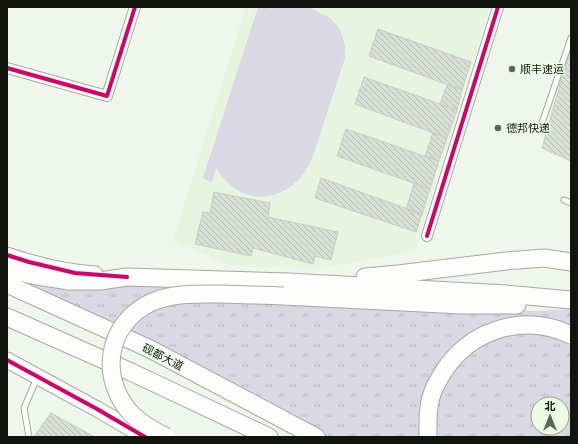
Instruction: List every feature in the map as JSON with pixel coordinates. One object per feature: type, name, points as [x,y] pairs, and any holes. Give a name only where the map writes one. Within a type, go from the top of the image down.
[{"type":"main road","points":[[168,437],[158,433],[128,410],[120,398],[114,384],[111,369],[115,338],[123,325],[133,314],[145,305],[160,299],[179,295],[287,289],[513,260],[544,258],[571,262]]},
{"type":"main road","points":[[7,268],[32,275],[69,280],[100,281],[128,277],[287,289],[461,305],[544,305],[571,301]]},
{"type":"main road","name":"砚都大道","points":[[7,284],[150,349],[316,437]]},
{"type":"main road","points":[[7,317],[131,372],[269,437]]},
{"type":"main road","points":[[428,437],[428,419],[431,397],[440,376],[466,345],[484,334],[506,327],[531,325],[557,328],[571,335]]},
{"type":"street","points":[[7,68],[107,96],[135,7]]},
{"type":"street","points":[[427,236],[498,7]]},
{"type":"street","points":[[7,255],[75,273],[128,277]]},
{"type":"street","points":[[7,360],[145,437]]},
{"type":"lane","points":[[541,126],[571,38]]},
{"type":"lane","points":[[564,200],[571,203]]},
{"type":"lane","points":[[29,437],[24,408],[38,377]]},
{"type":"shaded area","points":[[246,7],[490,7],[415,251],[321,268],[234,266],[173,241]]},
{"type":"green space","points":[[258,7],[270,7],[270,9],[277,7],[311,8],[330,18],[339,28],[345,47],[345,58],[312,159],[303,174],[293,185],[280,193],[267,196],[253,196],[239,191],[227,182],[216,168],[212,182],[203,178]]},
{"type":"green space","points":[[7,274],[183,285],[213,301],[538,311],[571,309],[571,437],[325,437]]},
{"type":"building","points":[[378,29],[471,62],[462,90],[369,56]]},
{"type":"building","points":[[571,45],[571,161],[542,148]]},
{"type":"building","points":[[364,77],[457,110],[447,138],[355,104]]},
{"type":"building","points":[[447,85],[462,90],[457,110],[440,104]]},
{"type":"building","points":[[346,129],[439,161],[430,189],[337,156]]},
{"type":"building","points":[[433,133],[447,138],[439,161],[425,156]]},
{"type":"building","points":[[321,178],[422,214],[416,232],[315,198]]},
{"type":"building","points":[[414,184],[430,189],[422,214],[406,209]]},
{"type":"building","points":[[214,192],[270,203],[268,217],[338,232],[331,260],[315,256],[313,264],[253,248],[251,256],[195,244],[203,212],[210,213]]},
{"type":"building","points":[[51,413],[95,437],[34,437]]},
{"type":"cycle path","points":[[7,68],[107,96],[135,7]]},
{"type":"cycle path","points":[[427,236],[498,7]]},
{"type":"cycle path","points":[[7,255],[75,273],[127,277]]},
{"type":"cycle path","points":[[7,360],[145,437]]},
{"type":"place","name":"顺丰速运","points":[[512,69]]},
{"type":"place","name":"德邦快递","points":[[498,128]]}]
